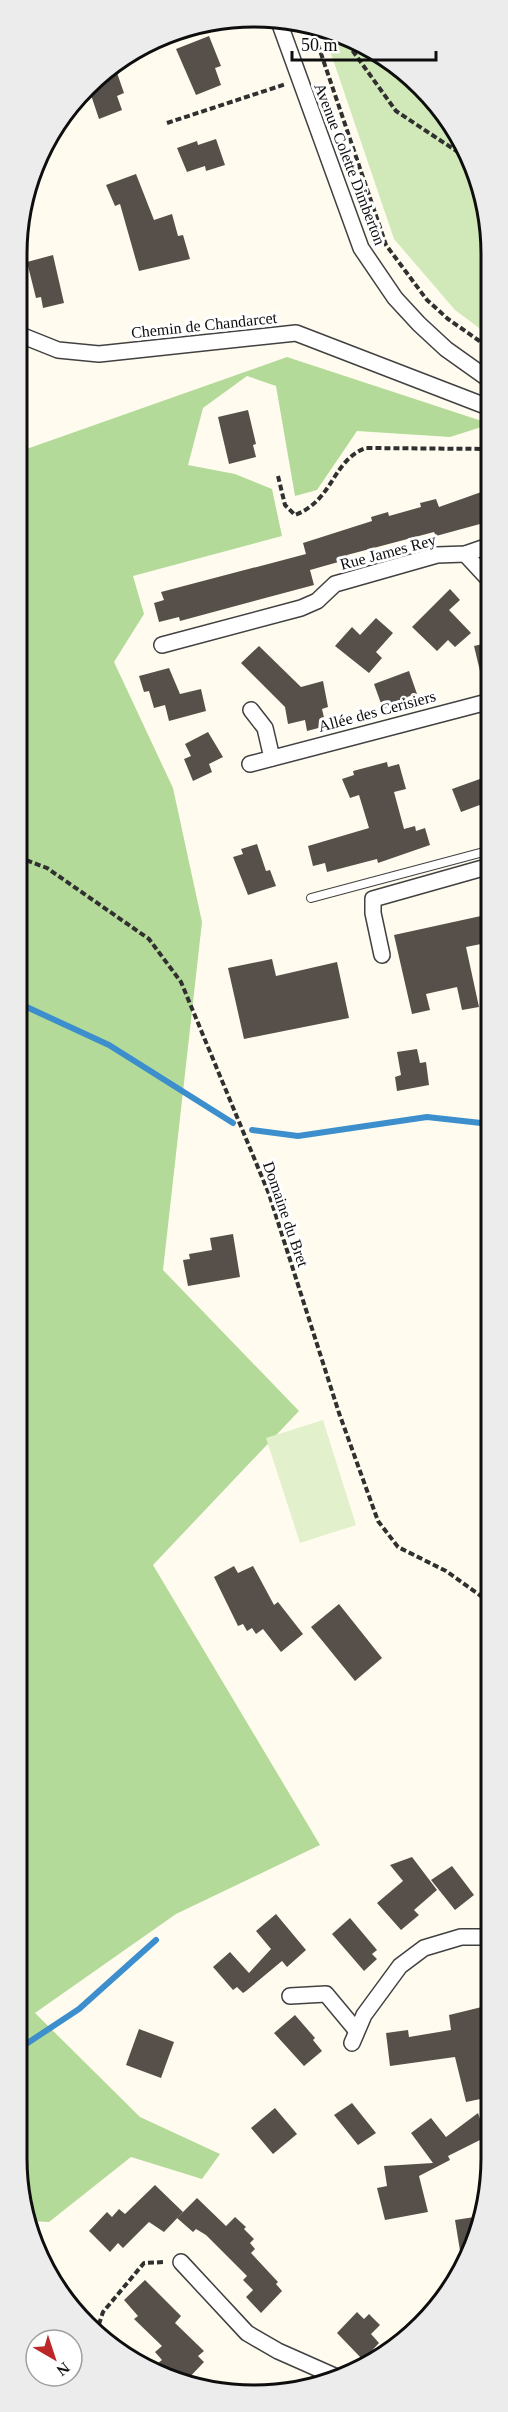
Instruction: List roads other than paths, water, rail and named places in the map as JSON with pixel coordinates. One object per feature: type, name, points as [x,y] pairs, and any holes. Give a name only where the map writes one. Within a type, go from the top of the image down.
[{"type":"street","name":"Avenue Colette Dimberton","points":[[281,29],[361,248],[395,298],[418,324],[446,349],[481,374]]},
{"type":"street","name":"Chemin de Chandarcet","points":[[27,338],[58,350],[99,354],[296,333],[481,404]]},
{"type":"street","name":"Rue James Rey","points":[[162,645],[301,608],[317,602],[335,584],[437,555],[465,554],[481,548]]},
{"type":"street","points":[[465,554],[481,571]]},
{"type":"street","name":"Allée des Cerisiers","points":[[250,764],[481,704]]},
{"type":"street","points":[[251,710],[265,728],[272,758]]},
{"type":"street","points":[[382,955],[373,913],[373,899],[481,869]]},
{"type":"street","points":[[290,1996],[326,1994],[354,2037],[364,2015],[400,1966],[424,1948],[461,1937],[481,1937]]},
{"type":"street","points":[[181,2262],[247,2333],[278,2351],[327,2373]]},
{"type":"lane","points":[[311,898],[481,852]]},
{"type":"waterway","points":[[27,1007],[109,1045],[233,1123]]},
{"type":"waterway","points":[[252,1130],[298,1136],[427,1117],[481,1123]]},
{"type":"waterway","points":[[27,2043],[79,2009],[156,1940]]}]
